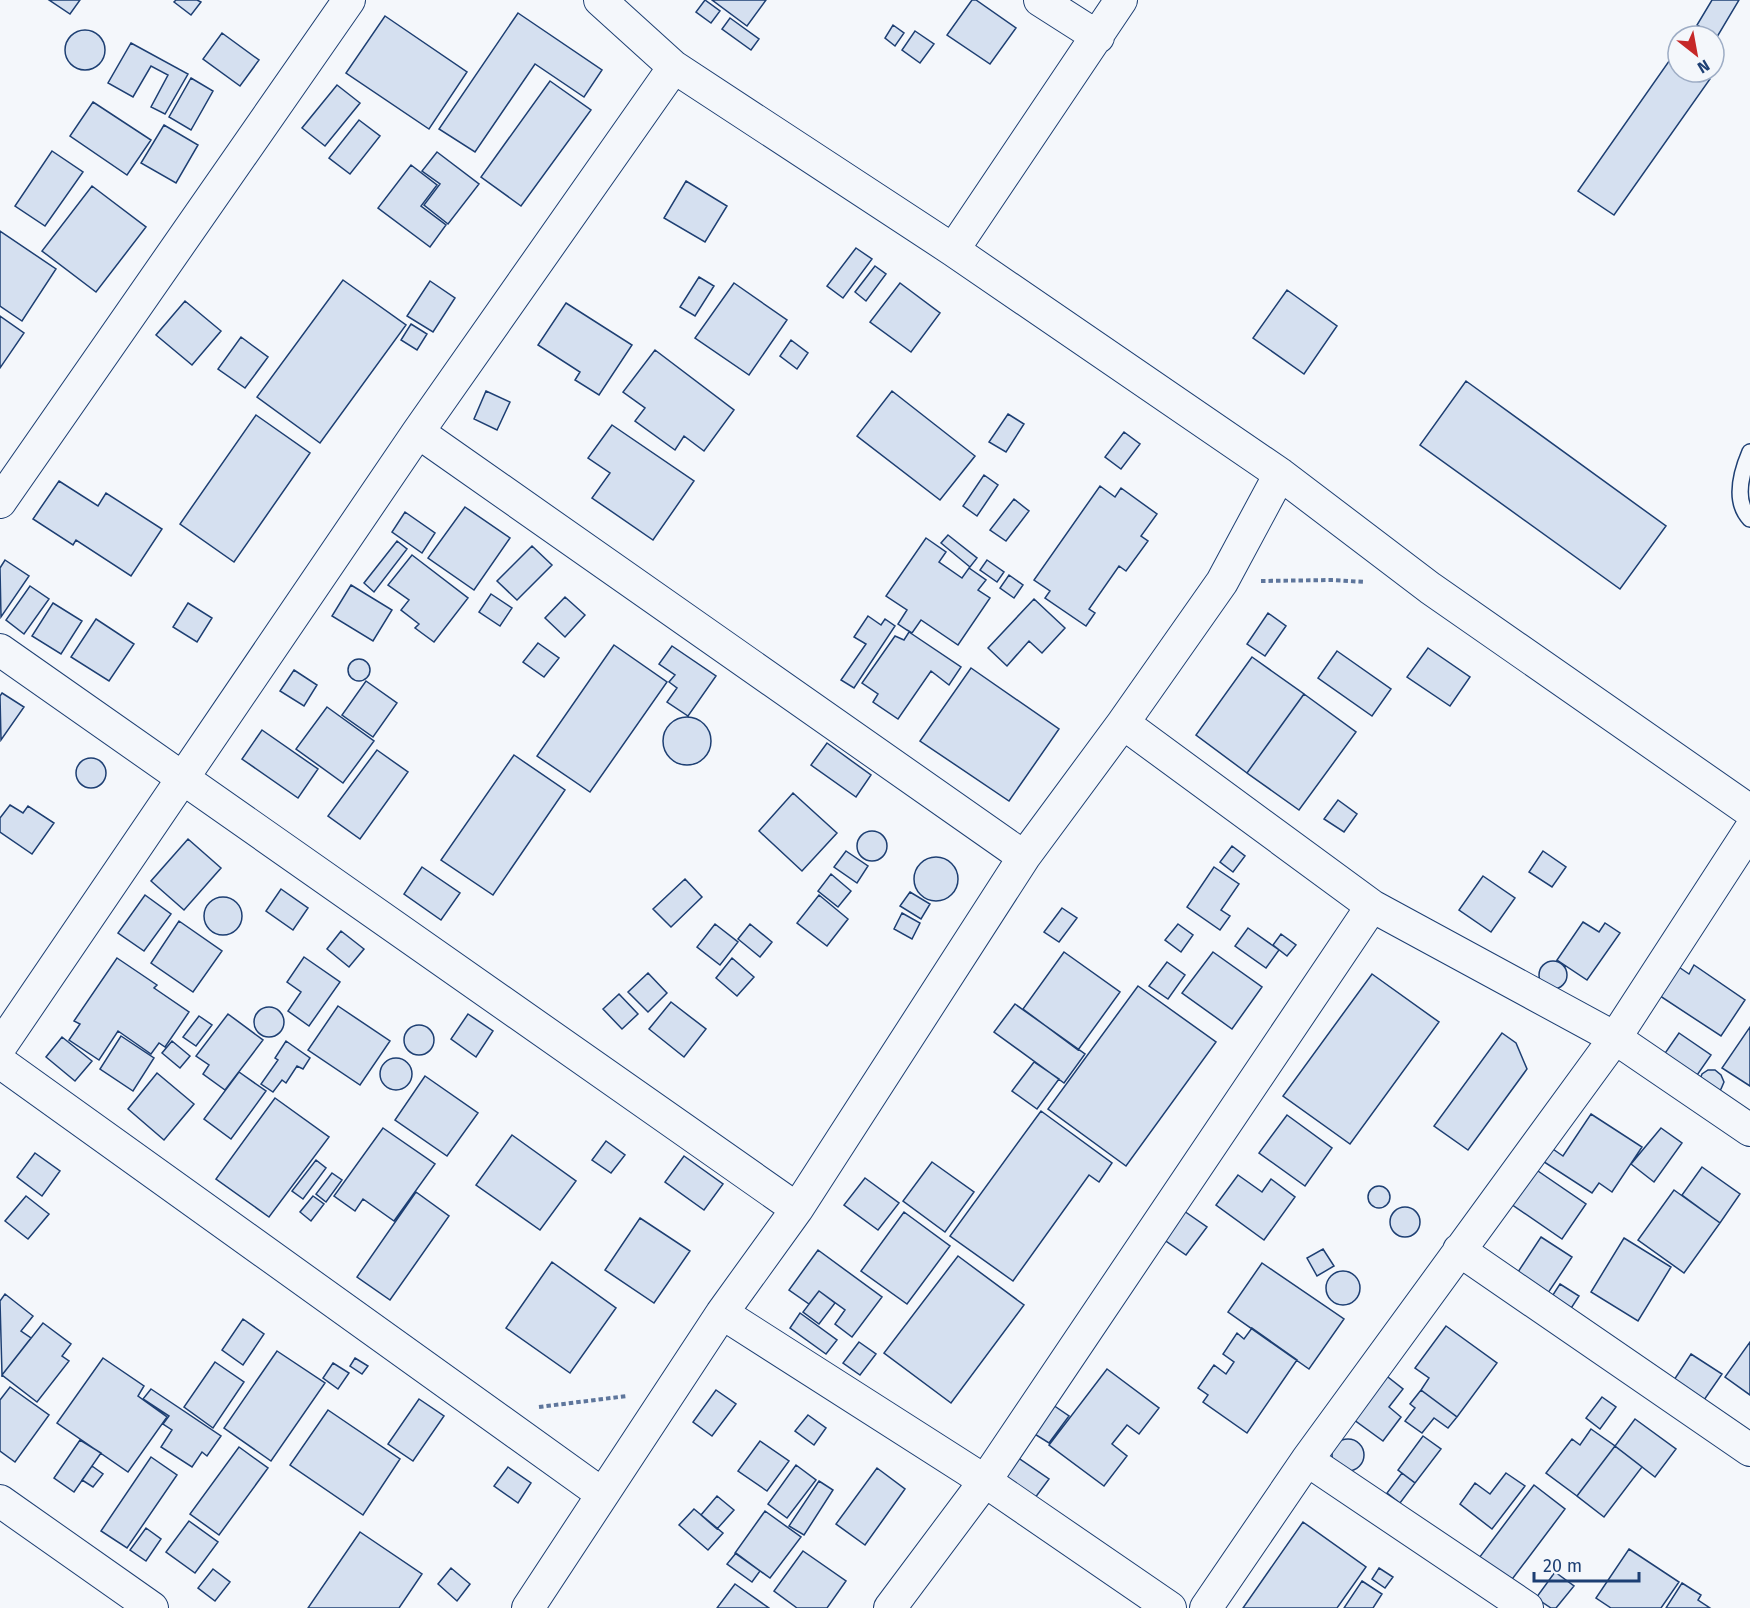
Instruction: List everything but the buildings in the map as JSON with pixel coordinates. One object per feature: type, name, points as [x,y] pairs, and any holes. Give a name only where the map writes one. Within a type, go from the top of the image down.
[{"type":"street","points":[[0,502],[349,0]]},
{"type":"street","points":[[600,0],[674,67],[953,250],[1280,474],[1430,588],[1750,811]]},
{"type":"street","points":[[1040,0],[1098,37]]},
{"type":"street","points":[[953,250],[1121,0]]},
{"type":"street","points":[[0,1047],[418,432],[674,67]]},
{"type":"street","points":[[418,432],[1024,857]]},
{"type":"street","points":[[528,1608],[722,1313],[797,1209],[1024,857],[1123,723],[1222,582],[1280,474]]},
{"type":"street","points":[[0,650],[797,1209]]},
{"type":"street","points":[[1123,723],[1372,906],[1615,1038],[1750,1130]]},
{"type":"street","points":[[1206,1608],[1307,1460],[1615,1038],[1750,830]]},
{"type":"street","points":[[890,1608],[985,1481],[1372,906]]},
{"type":"street","points":[[0,1062],[602,1494]]},
{"type":"street","points":[[1459,1250],[1750,1450]]},
{"type":"street","points":[[722,1313],[985,1481],[1170,1608]]},
{"type":"street","points":[[1307,1460],[1527,1608]]},
{"type":"street","points":[[0,1501],[152,1608]]},
{"type":"lane","points":[[1750,452],[1740,475],[1743,511],[1750,519]]},
{"type":"path","points":[[1222,582],[1333,580],[1376,583]]},
{"type":"path","points":[[485,1410],[559,1406],[631,1396]]}]
